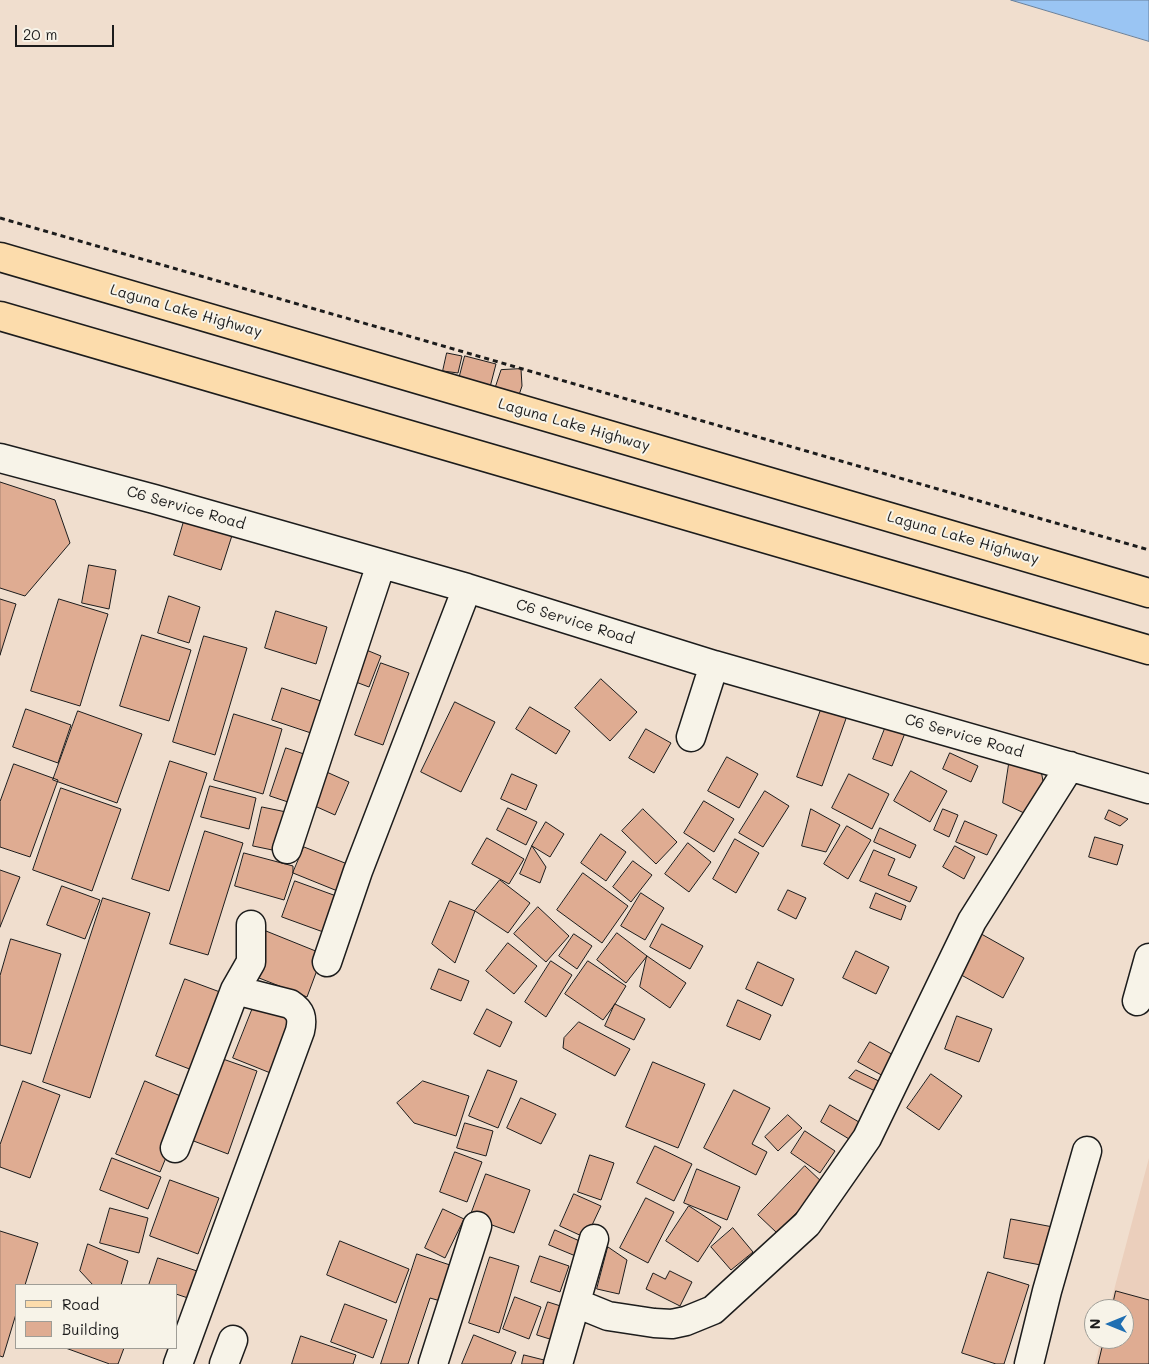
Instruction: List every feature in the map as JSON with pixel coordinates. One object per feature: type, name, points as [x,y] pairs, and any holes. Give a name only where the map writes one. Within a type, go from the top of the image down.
[{"type":"main road","name":"Laguna Lake Highway","points":[[0,257],[1149,593]]},
{"type":"main road","points":[[0,316],[1149,650]]},
{"type":"street","name":"C6 Service Road","points":[[0,458],[154,499],[466,588],[714,665],[1149,789]]},
{"type":"street","points":[[287,849],[381,564]]},
{"type":"street","points":[[327,962],[358,871],[466,588]]},
{"type":"street","points":[[691,737],[714,665]]},
{"type":"street","points":[[576,1303],[608,1316],[654,1323],[672,1324],[686,1321],[712,1310],[806,1224],[867,1138],[972,921],[1070,766]]},
{"type":"street","points":[[175,1148],[235,990],[251,962],[251,925]]},
{"type":"street","points":[[1137,1001],[1149,958]]},
{"type":"street","points":[[178,1364],[302,1022],[296,1008],[290,1004],[235,990]]},
{"type":"street","points":[[1029,1364],[1047,1291],[1087,1150]]},
{"type":"street","points":[[433,1364],[477,1226]]},
{"type":"street","points":[[558,1364],[594,1240]]},
{"type":"path","points":[[0,218],[1149,550]]},
{"type":"shaded area","points":[[1149,1158],[1149,1364],[1095,1364],[1099,1349],[1134,1349],[1134,1299],[1112,1299]]},
{"type":"water","points":[[1011,0],[1149,0],[1149,41]]},
{"type":"building","points":[[447,353],[462,356],[458,373],[443,371]]},
{"type":"building","points":[[465,356],[496,364],[489,391],[458,383]]},
{"type":"building","points":[[521,369],[522,386],[516,404],[492,397],[501,370]]},
{"type":"building","points":[[0,482],[55,500],[70,543],[25,596],[0,588]]},
{"type":"building","points":[[187,511],[235,526],[221,570],[174,555]]},
{"type":"building","points":[[89,565],[116,570],[109,609],[82,603]]},
{"type":"building","points":[[169,596],[200,607],[189,643],[158,633]]},
{"type":"building","points":[[0,599],[16,604],[0,655]]},
{"type":"building","points":[[59,599],[108,614],[80,706],[31,691]]},
{"type":"building","points":[[276,611],[327,627],[316,664],[265,648]]},
{"type":"building","points":[[142,635],[191,650],[169,721],[120,706]]},
{"type":"building","points":[[204,636],[247,648],[215,755],[173,742]]},
{"type":"building","points":[[359,647],[381,656],[369,687],[348,679]]},
{"type":"building","points":[[381,663],[409,673],[383,745],[355,735]]},
{"type":"building","points":[[601,679],[637,712],[610,741],[575,708]]},
{"type":"building","points":[[282,688],[327,703],[317,735],[272,720]]},
{"type":"building","points":[[455,702],[495,722],[461,792],[421,772]]},
{"type":"building","points":[[823,704],[848,713],[822,786],[797,777]]},
{"type":"building","points":[[530,707],[570,731],[556,754],[516,729]]},
{"type":"building","points":[[26,709],[71,725],[58,763],[13,747]]},
{"type":"building","points":[[78,711],[142,734],[117,803],[53,780]]},
{"type":"building","points":[[234,714],[282,729],[263,794],[214,780]]},
{"type":"building","points":[[886,726],[905,733],[892,766],[873,759]]},
{"type":"building","points":[[646,729],[671,743],[654,773],[629,758]]},
{"type":"building","points":[[286,748],[316,758],[300,806],[270,796]]},
{"type":"building","points":[[950,753],[978,766],[971,782],[943,769]]},
{"type":"building","points":[[727,757],[758,774],[739,808],[708,791]]},
{"type":"building","points":[[170,761],[207,773],[169,891],[132,879]]},
{"type":"building","points":[[14,764],[58,780],[30,857],[0,847],[0,802]]},
{"type":"building","points":[[1009,764],[1041,770],[1046,798],[1024,813],[1003,803]]},
{"type":"building","points":[[322,770],[349,782],[335,815],[308,803]]},
{"type":"building","points":[[911,771],[947,791],[930,822],[894,801]]},
{"type":"building","points":[[512,774],[537,785],[526,810],[501,799]]},
{"type":"building","points":[[849,774],[889,794],[872,829],[832,808]]},
{"type":"building","points":[[210,786],[256,798],[249,829],[201,817]]},
{"type":"building","points":[[61,788],[121,809],[92,891],[33,870]]},
{"type":"building","points":[[765,791],[789,806],[763,847],[739,833]]},
{"type":"building","points":[[704,801],[734,819],[714,852],[684,833]]},
{"type":"building","points":[[262,807],[291,813],[282,852],[253,846]]},
{"type":"building","points":[[508,808],[537,822],[526,845],[497,830]]},
{"type":"building","points":[[643,809],[677,842],[656,864],[622,831]]},
{"type":"building","points":[[811,809],[840,825],[826,852],[802,846]]},
{"type":"building","points":[[943,809],[958,815],[949,837],[934,830]]},
{"type":"building","points":[[1109,810],[1128,819],[1120,826],[1105,819]]},
{"type":"building","points":[[965,821],[997,835],[987,855],[956,842]]},
{"type":"building","points":[[546,822],[564,834],[550,857],[532,846]]},
{"type":"building","points":[[847,826],[871,840],[848,879],[824,864]]},
{"type":"building","points":[[880,828],[916,845],[910,858],[874,842]]},
{"type":"building","points":[[205,831],[243,843],[208,955],[170,944]]},
{"type":"building","points":[[601,834],[626,852],[606,881],[581,863]]},
{"type":"building","points":[[1095,837],[1123,845],[1117,865],[1089,857]]},
{"type":"building","points":[[487,838],[524,859],[509,884],[472,864]]},
{"type":"building","points":[[735,839],[759,853],[736,893],[713,879]]},
{"type":"building","points":[[688,843],[711,862],[689,892],[665,874]]},
{"type":"building","points":[[532,846],[546,867],[540,883],[520,874]]},
{"type":"building","points":[[955,846],[975,857],[964,879],[943,867]]},
{"type":"building","points":[[304,847],[350,865],[340,892],[293,873]]},
{"type":"building","points":[[874,850],[895,859],[888,875],[917,887],[910,902],[860,881]]},
{"type":"building","points":[[244,853],[293,866],[293,873],[284,900],[235,886]]},
{"type":"building","points":[[633,861],[652,875],[631,902],[613,887]]},
{"type":"building","points":[[0,870],[20,877],[0,927]]},
{"type":"building","points":[[583,873],[628,906],[602,943],[557,910]]},
{"type":"building","points":[[500,880],[530,903],[508,933],[475,911]]},
{"type":"building","points":[[295,881],[339,897],[326,933],[282,917]]},
{"type":"building","points":[[62,886],[100,900],[85,939],[47,925]]},
{"type":"building","points":[[788,890],[806,898],[796,919],[778,910]]},
{"type":"building","points":[[641,893],[664,908],[645,940],[621,926]]},
{"type":"building","points":[[876,893],[906,906],[901,920],[870,908]]},
{"type":"building","points":[[103,898],[150,913],[90,1098],[43,1082]]},
{"type":"building","points":[[450,901],[475,911],[455,963],[432,944]]},
{"type":"building","points":[[538,907],[569,936],[546,962],[514,934]]},
{"type":"building","points":[[662,924],[703,946],[690,969],[650,947]]},
{"type":"building","points":[[266,931],[323,954],[307,997],[249,974]]},
{"type":"building","points":[[976,931],[1024,958],[1003,998],[954,971]]},
{"type":"building","points":[[617,933],[647,956],[626,983],[597,960]]},
{"type":"building","points":[[574,934],[592,946],[577,969],[559,956]]},
{"type":"building","points":[[11,939],[61,954],[31,1054],[0,1045],[0,976]]},
{"type":"building","points":[[508,943],[537,966],[514,994],[486,971]]},
{"type":"building","points":[[856,951],[889,967],[876,994],[843,978]]},
{"type":"building","points":[[647,956],[686,983],[670,1008],[640,987]]},
{"type":"building","points":[[551,961],[572,975],[546,1017],[525,1002]]},
{"type":"building","points":[[588,961],[626,986],[603,1020],[565,994]]},
{"type":"building","points":[[758,962],[794,979],[782,1006],[746,989]]},
{"type":"building","points":[[439,969],[469,981],[461,1001],[431,989]]},
{"type":"building","points":[[185,979],[220,992],[192,1070],[156,1056]]},
{"type":"building","points":[[738,1000],[771,1015],[760,1040],[727,1026]]},
{"type":"building","points":[[615,1004],[645,1019],[634,1040],[605,1026]]},
{"type":"building","points":[[254,1005],[299,1022],[278,1076],[233,1058]]},
{"type":"building","points":[[487,1009],[512,1022],[500,1047],[474,1034]]},
{"type":"building","points":[[957,1016],[992,1029],[979,1062],[945,1049]]},
{"type":"building","points":[[579,1022],[630,1049],[615,1076],[563,1048],[564,1038]]},
{"type":"building","points":[[870,1042],[897,1057],[885,1077],[858,1062]]},
{"type":"building","points":[[220,1058],[257,1071],[228,1154],[191,1140]]},
{"type":"building","points":[[653,1062],[705,1084],[678,1148],[626,1127]]},
{"type":"building","points":[[488,1070],[517,1081],[498,1128],[469,1116]]},
{"type":"building","points":[[856,1070],[885,1084],[881,1094],[849,1078]]},
{"type":"building","points":[[931,1074],[962,1096],[939,1130],[907,1108]]},
{"type":"building","points":[[23,1081],[60,1095],[30,1178],[0,1167],[0,1145]]},
{"type":"building","points":[[145,1081],[190,1100],[160,1172],[116,1154]]},
{"type":"building","points":[[423,1081],[469,1096],[456,1136],[414,1123],[397,1103]]},
{"type":"building","points":[[734,1090],[770,1108],[752,1144],[767,1152],[756,1175],[704,1148]]},
{"type":"building","points":[[521,1098],[556,1114],[541,1144],[507,1128]]},
{"type":"building","points":[[830,1105],[864,1125],[854,1142],[821,1122]]},
{"type":"building","points":[[788,1115],[802,1128],[778,1151],[765,1137]]},
{"type":"building","points":[[465,1123],[493,1131],[486,1156],[457,1148]]},
{"type":"building","points":[[805,1131],[835,1151],[820,1173],[791,1153]]},
{"type":"building","points":[[655,1146],[692,1164],[674,1201],[637,1183]]},
{"type":"building","points":[[455,1152],[482,1162],[467,1202],[440,1192]]},
{"type":"building","points":[[590,1155],[614,1163],[601,1200],[578,1192]]},
{"type":"building","points":[[112,1158],[161,1177],[148,1209],[100,1190]]},
{"type":"building","points":[[805,1166],[824,1184],[777,1233],[758,1215]]},
{"type":"building","points":[[697,1169],[740,1187],[727,1220],[684,1203]]},
{"type":"building","points":[[486,1174],[530,1190],[514,1233],[470,1217]]},
{"type":"building","points":[[170,1180],[219,1198],[198,1254],[150,1236]]},
{"type":"building","points":[[574,1194],[601,1206],[586,1238],[560,1226]]},
{"type":"building","points":[[646,1198],[674,1212],[648,1263],[620,1248]]},
{"type":"building","points":[[689,1206],[721,1227],[698,1262],[666,1241]]},
{"type":"building","points":[[110,1208],[148,1218],[139,1253],[100,1243]]},
{"type":"building","points":[[443,1209],[464,1219],[445,1258],[425,1248]]},
{"type":"building","points":[[1011,1219],[1053,1227],[1046,1266],[1004,1258]]},
{"type":"building","points":[[733,1228],[753,1252],[731,1270],[711,1247]]},
{"type":"building","points":[[555,1230],[584,1243],[578,1257],[549,1245]]},
{"type":"building","points":[[0,1231],[38,1243],[25,1284],[15,1284],[15,1317],[3,1357],[0,1356]]},
{"type":"building","points":[[340,1241],[409,1269],[396,1303],[327,1275]]},
{"type":"building","points":[[88,1244],[128,1261],[121,1284],[92,1284],[80,1271]]},
{"type":"building","points":[[608,1247],[627,1260],[619,1294],[597,1289]]},
{"type":"building","points":[[417,1254],[456,1267],[444,1302],[430,1298],[408,1364],[381,1364]]},
{"type":"building","points":[[540,1256],[569,1266],[560,1292],[531,1282]]},
{"type":"building","points":[[490,1257],[519,1266],[499,1333],[469,1323]]},
{"type":"building","points":[[158,1258],[200,1272],[191,1299],[178,1295],[178,1284],[149,1284]]},
{"type":"building","points":[[670,1271],[692,1282],[680,1306],[646,1289],[653,1273],[665,1279]]},
{"type":"building","points":[[988,1272],[1029,1285],[1004,1364],[996,1364],[962,1353]]},
{"type":"building","points":[[1116,1291],[1149,1300],[1149,1364],[1098,1364],[1102,1349],[1134,1349],[1134,1299],[1114,1299]]},
{"type":"building","points":[[515,1297],[541,1307],[529,1339],[503,1329]]},
{"type":"building","points":[[548,1302],[567,1308],[556,1341],[537,1335]]},
{"type":"building","points":[[345,1304],[387,1320],[373,1358],[331,1342]]},
{"type":"building","points":[[474,1335],[516,1352],[511,1364],[462,1364]]},
{"type":"building","points":[[301,1336],[356,1355],[353,1364],[292,1364]]},
{"type":"building","points":[[69,1349],[124,1349],[118,1364],[110,1364]]},
{"type":"building","points":[[524,1355],[552,1362],[552,1364],[522,1364]]}]
